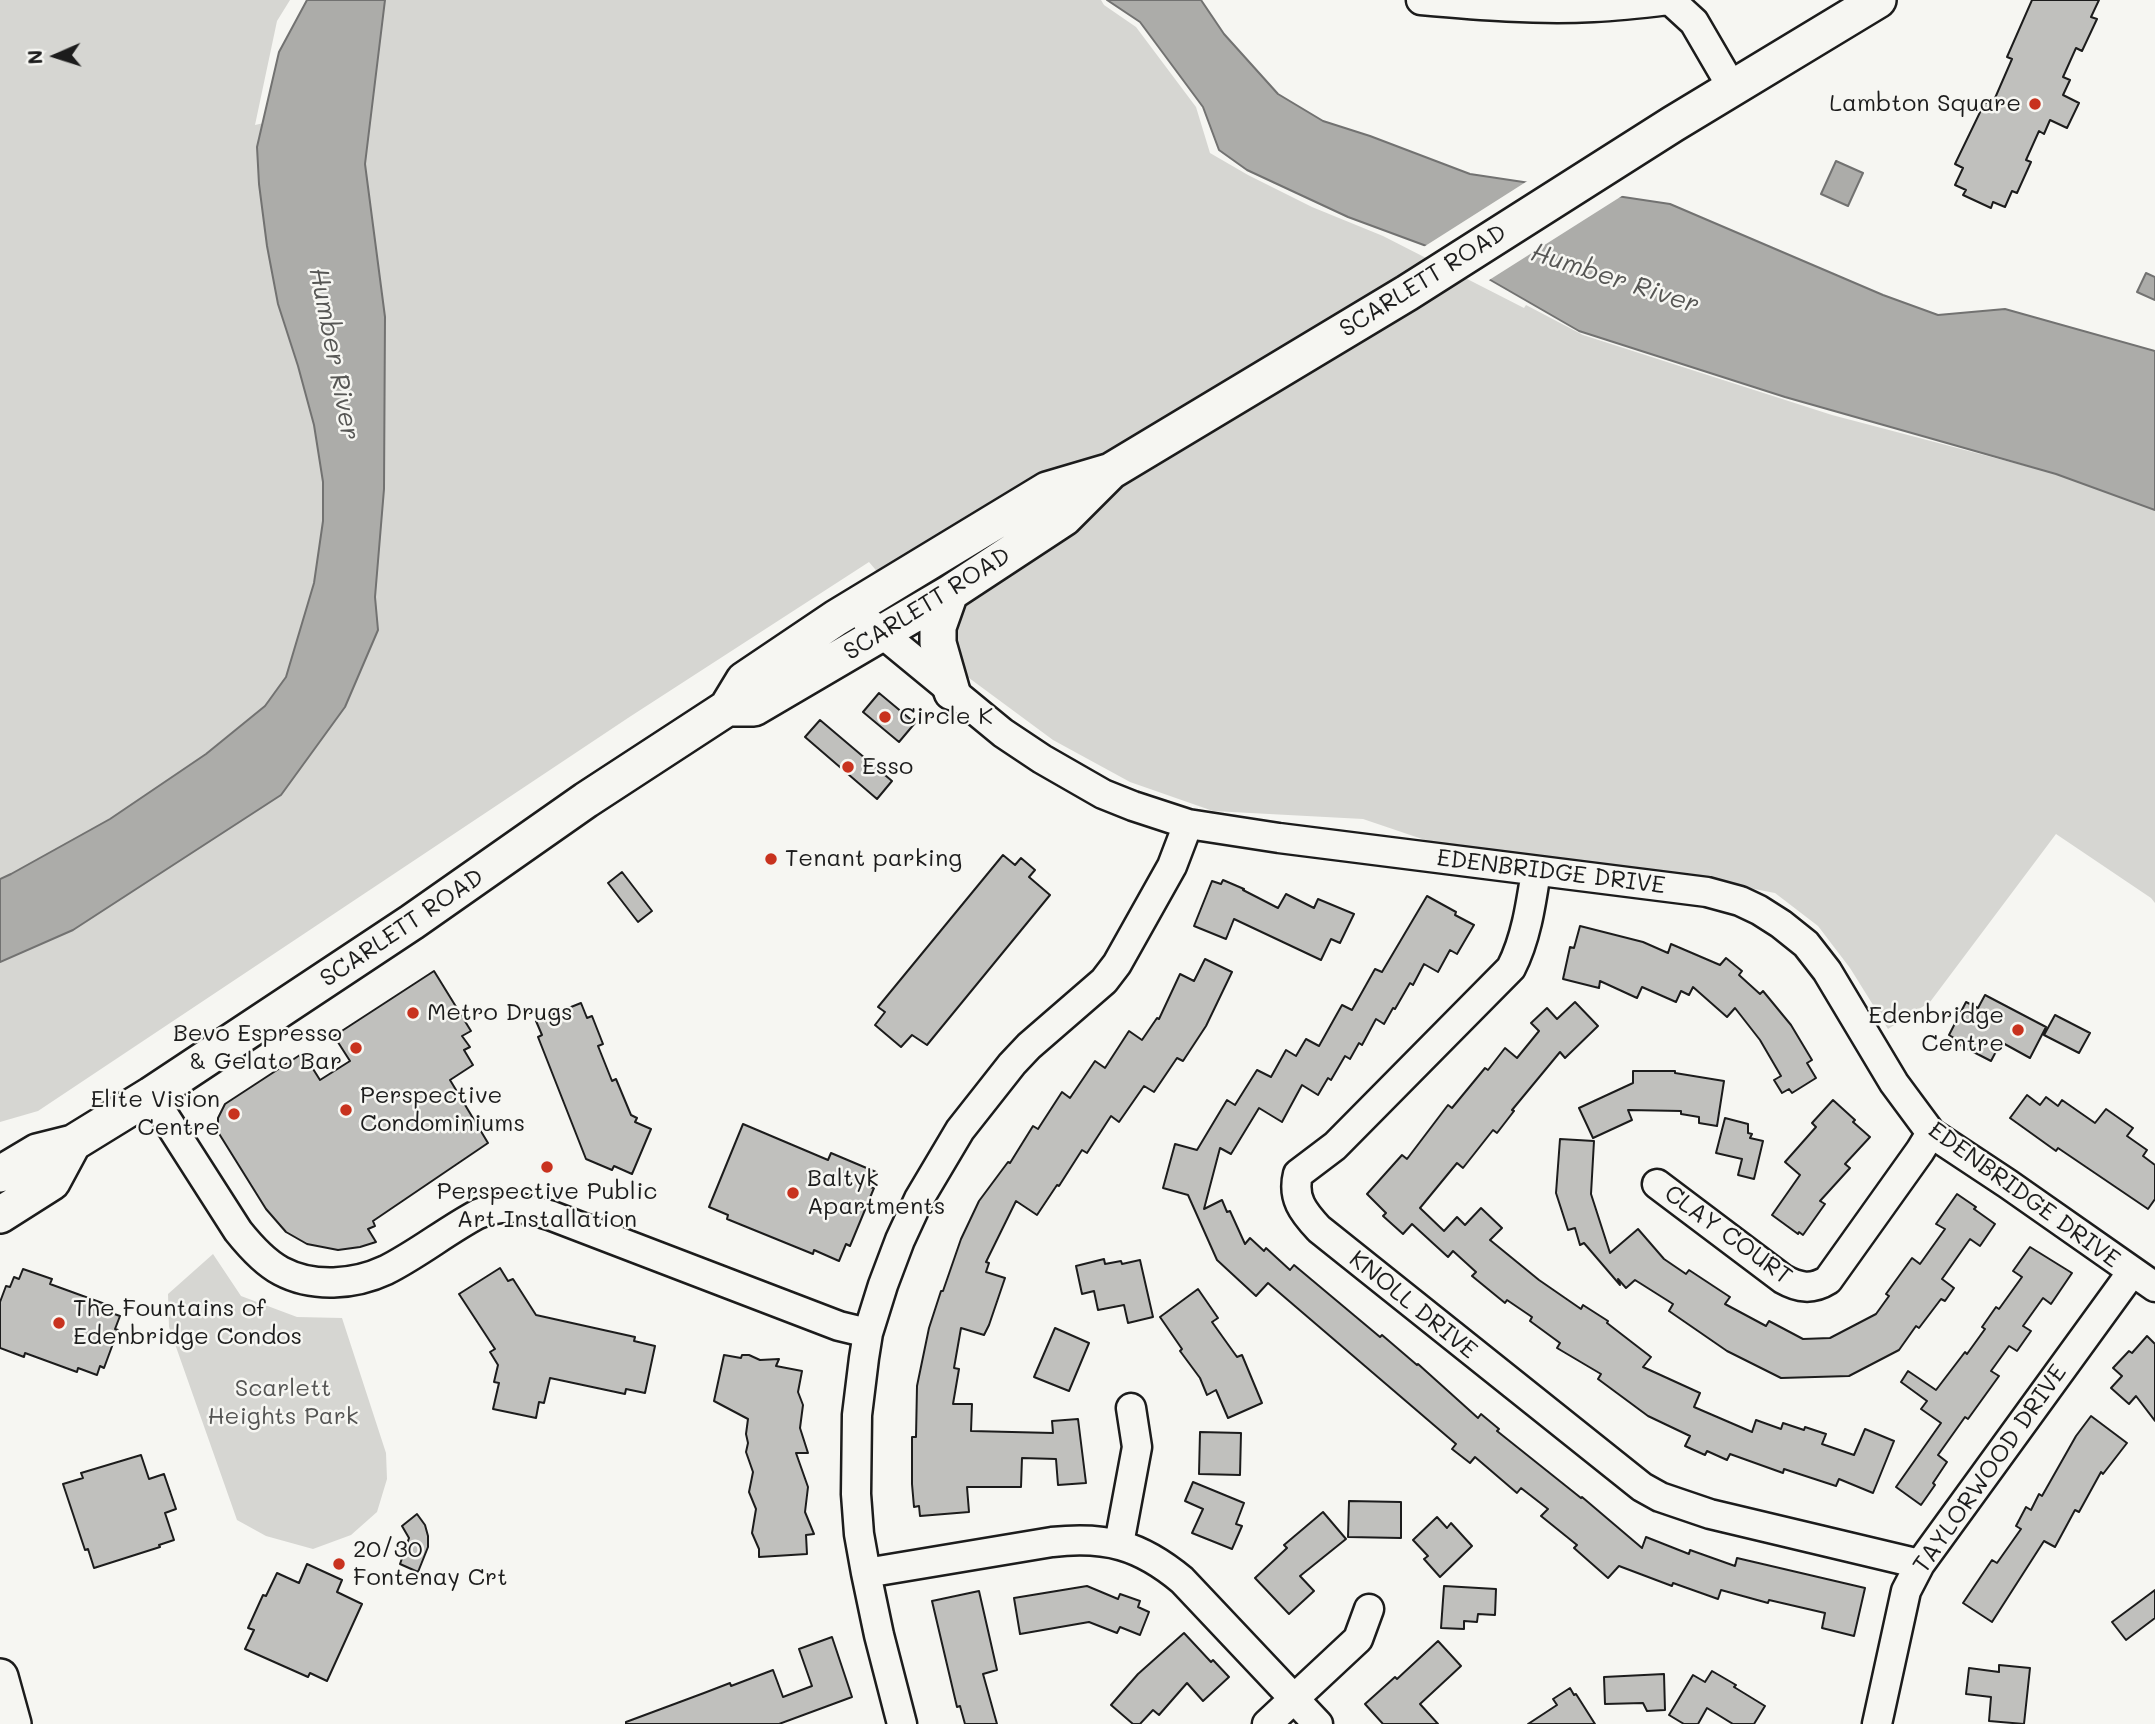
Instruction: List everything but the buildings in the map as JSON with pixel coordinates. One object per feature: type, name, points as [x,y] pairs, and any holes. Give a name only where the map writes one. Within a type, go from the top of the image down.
[{"type":"main road","name":"SCARLETT ROAD","points":[[727,708],[754,708],[950,593],[1064,518],[1111,471],[1407,293],[1673,124],[1878,0]]},
{"type":"main road","name":"SCARLETT ROAD","points":[[0,1174],[37,1152],[73,1143],[152,1095],[412,922],[586,800],[727,708],[744,680],[851,609],[1048,490],[1111,471]]},
{"type":"main road","points":[[950,593],[938,627],[938,643],[952,692]]},
{"type":"main road","points":[[0,1215],[52,1182],[73,1143]]},
{"type":"main road","points":[[0,1677],[13,1724]]},
{"type":"street","points":[[1421,0],[1563,8],[1669,0],[1693,22],[1733,89]]},
{"type":"street","name":"EDENBRIDGE DRIVE","points":[[851,609],[1003,733],[1076,779],[1133,806],[1188,824],[1707,892],[1759,909],[1806,944],[1827,971],[1887,1072],[1931,1133],[2143,1280]]},
{"type":"street","points":[[902,1724],[866,1573],[856,1494],[857,1415],[868,1333],[883,1285],[919,1199],[947,1150],[978,1105],[1012,1064],[1104,981],[1117,964],[1172,866],[1188,824]]},
{"type":"street","name":"KNOLL DRIVE","points":[[1536,871],[1523,936],[1511,968],[1335,1146],[1298,1174],[1295,1186],[1299,1202],[1319,1229],[1642,1488],[1710,1514],[1920,1564]]},
{"type":"street","points":[[152,1095],[250,1247],[273,1266],[301,1278],[334,1282],[361,1280],[407,1259],[478,1214],[490,1209],[515,1207],[552,1216],[838,1326],[868,1333]]},
{"type":"street","name":"CLAY COURT","points":[[1657,1184],[1783,1279],[1807,1288],[1828,1280],[1931,1133]]},
{"type":"street","name":"TAYLORWOOD DRIVE","points":[[1877,1724],[1906,1591],[1920,1564],[2143,1280]]},
{"type":"street","points":[[1119,1544],[1137,1447],[1132,1408]]},
{"type":"street","points":[[866,1573],[1078,1539],[1119,1544],[1165,1566],[1182,1580],[1318,1724]]},
{"type":"street","points":[[1267,1724],[1359,1639],[1369,1609]]},
{"type":"green space","points":[[0,0],[290,0],[277,21],[255,125],[357,102],[374,0],[1101,0],[1104,5],[1136,27],[1196,107],[1210,153],[1312,207],[1383,236],[1583,335],[1832,415],[2056,474],[2155,510],[2155,903],[2056,834],[1930,1002],[1888,1029],[1850,968],[1818,926],[1775,893],[1702,879],[1431,842],[1363,819],[1213,811],[1130,782],[1053,740],[965,675],[869,562],[631,716],[38,1111],[0,1122]]},
{"type":"green space","name":"Scarlett Heights Park","points":[[213,1254],[241,1296],[297,1317],[342,1318],[386,1453],[387,1479],[377,1512],[351,1535],[313,1549],[266,1536],[237,1520],[169,1327],[168,1294]]},
{"type":"water","name":"Humber River","points":[[307,0],[385,0],[365,164],[385,317],[384,489],[375,597],[378,630],[345,707],[281,795],[73,930],[0,962],[0,879],[110,819],[206,754],[265,706],[286,677],[314,583],[323,521],[323,482],[314,425],[278,304],[267,246],[257,147],[279,52]]},
{"type":"water","name":"Humber River","points":[[1107,0],[1201,0],[1224,34],[1278,94],[1323,121],[1470,174],[1670,204],[1883,295],[1938,315],[2005,309],[2155,351],[2155,510],[2056,474],[1785,397],[1579,331],[1440,251],[1348,217],[1247,170],[1219,150],[1203,107],[1140,22]]},
{"type":"water","points":[[1836,161],[1863,173],[1848,206],[1821,194]]},
{"type":"water","points":[[2146,273],[2155,277],[2155,300],[2137,292]]},
{"type":"pier","points":[[1529,180],[1625,194],[1486,282],[1439,254],[1422,248]]},
{"type":"place","name":"Lambton Square","points":[[2035,104]]},
{"type":"place","name":"Circle K","points":[[885,717]]},
{"type":"place","name":"Esso","points":[[848,767]]},
{"type":"place","name":"Tenant parking","points":[[771,859]]},
{"type":"place","name":"Metro Drugs","points":[[413,1013]]},
{"type":"place","name":"Edenbridge Centre","points":[[2018,1030]]},
{"type":"place","name":"Bevo Espresso & Gelato Bar","points":[[356,1048]]},
{"type":"place","name":"Perspective Condominiums","points":[[346,1110]]},
{"type":"place","name":"Elite Vision Centre","points":[[234,1114]]},
{"type":"place","name":"Perspective Public Art Installation","points":[[547,1167]]},
{"type":"place","name":"Baltyk Apartments","points":[[793,1193]]},
{"type":"place","name":"The Fountains of Edenbridge Condos","points":[[59,1323]]},
{"type":"place","name":"20/30 Fontenay Crt","points":[[339,1564]]}]
